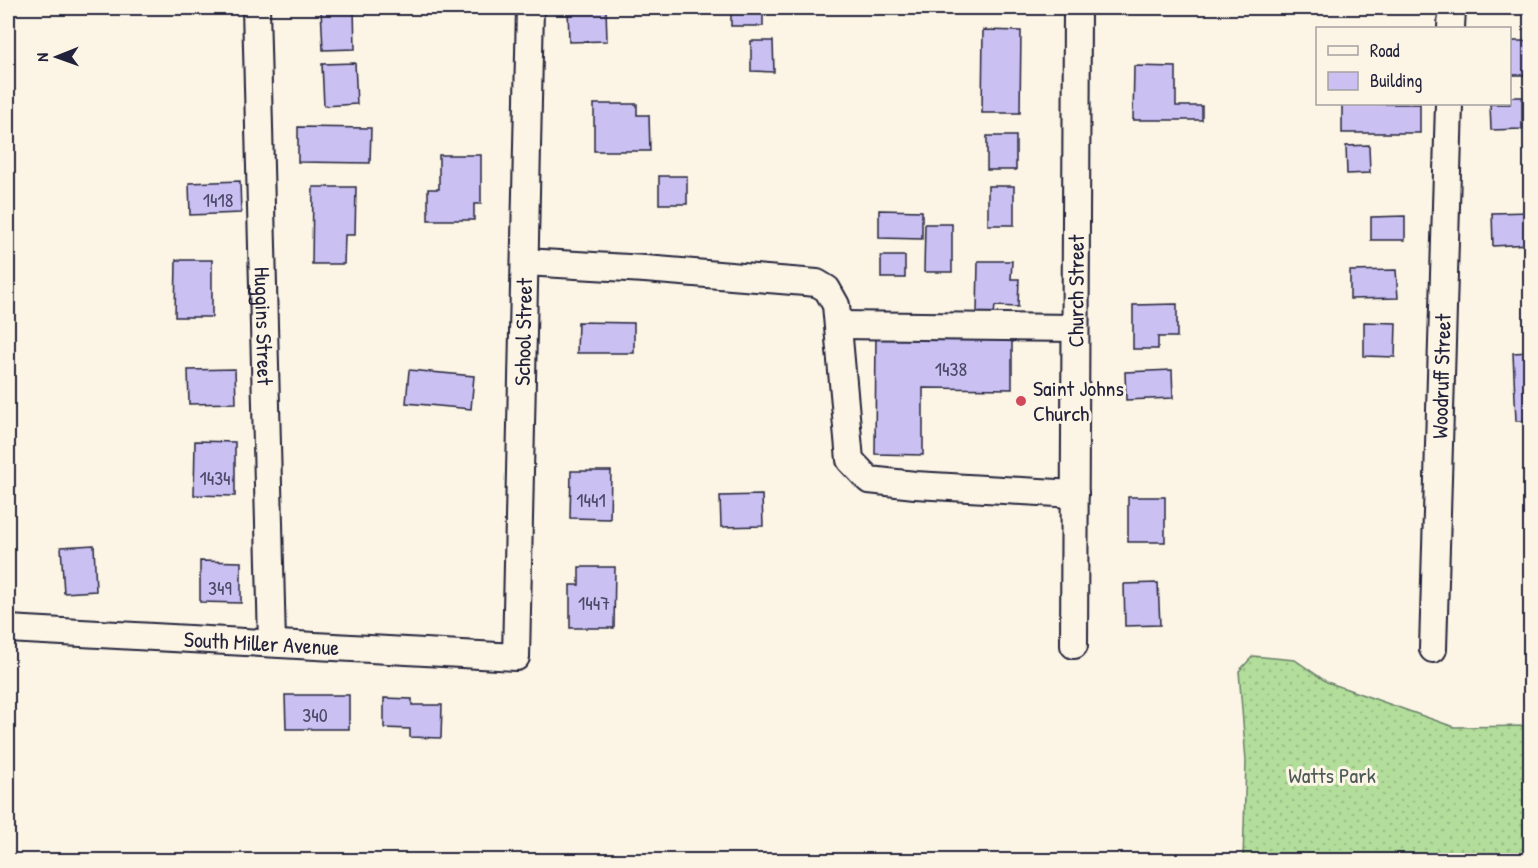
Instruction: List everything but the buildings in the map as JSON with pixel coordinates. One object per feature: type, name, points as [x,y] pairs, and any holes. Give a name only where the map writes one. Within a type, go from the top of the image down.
[{"type":"street","name":"Huggins Street","points":[[256,8],[272,643]]},
{"type":"street","name":"School Street","points":[[516,657],[530,8]]},
{"type":"street","name":"Church Street","points":[[1074,645],[1077,8]]},
{"type":"street","points":[[1451,27],[1452,8]]},
{"type":"street","name":"Woodruff Street","points":[[1433,649],[1449,105]]},
{"type":"street","points":[[525,262],[817,283],[827,289],[837,304],[850,460],[869,480],[1075,494]]},
{"type":"street","points":[[838,325],[1076,328]]},
{"type":"street","name":"South Miller Avenue","points":[[8,629],[516,657]]},
{"type":"green space","name":"Watts Park","points":[[1253,656],[1295,660],[1327,682],[1454,727],[1530,726],[1530,860],[1243,860],[1246,761],[1239,671]]},
{"type":"place","name":"Saint Johns Church","points":[[1021,401]]}]
